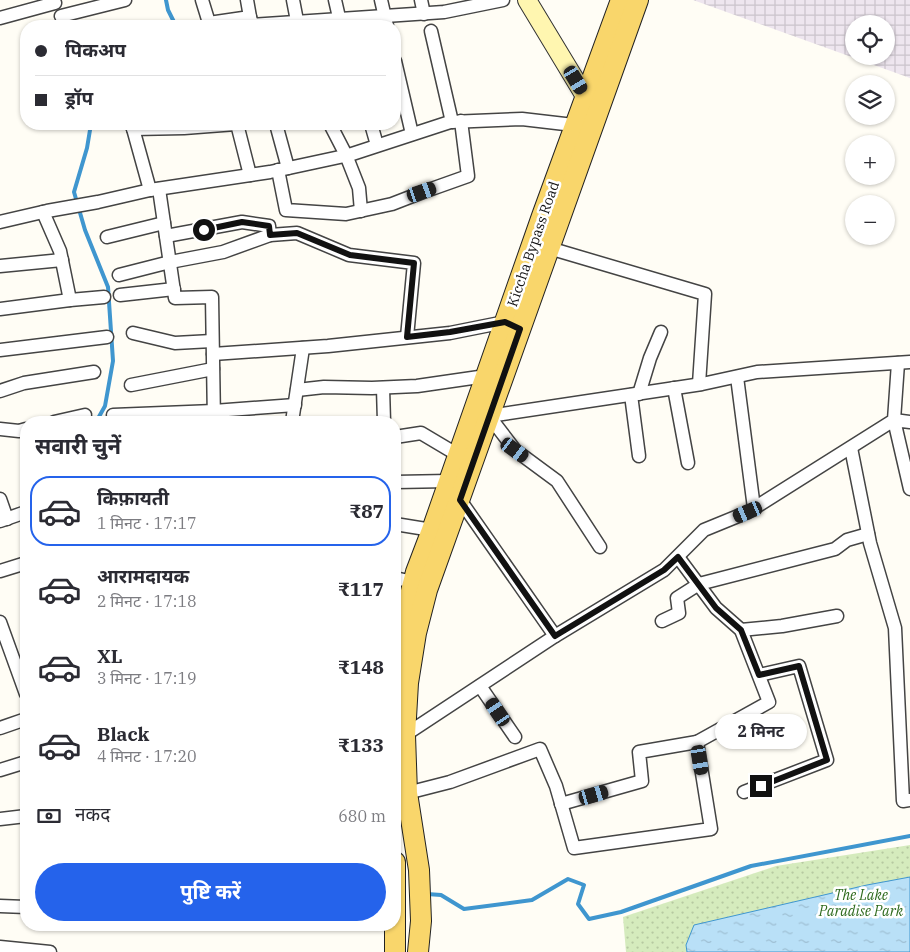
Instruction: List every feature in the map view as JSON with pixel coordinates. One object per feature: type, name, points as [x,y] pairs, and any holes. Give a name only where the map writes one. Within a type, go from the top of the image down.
[{"type":"main road","name":"Kiccha Bypass Road","points":[[401,627],[404,580],[416,572],[458,455],[482,413],[486,376],[513,325],[574,152],[588,122],[586,96],[606,67],[621,0]]},
{"type":"main road","points":[[588,122],[606,67],[638,0]]},
{"type":"main road","points":[[401,641],[427,590],[460,500],[482,413],[513,325],[549,248],[574,152]]},
{"type":"main road","points":[[401,648],[408,683],[405,736],[407,793],[419,870],[421,920],[418,952]]},
{"type":"main road","points":[[395,931],[396,952]]},
{"type":"street","points":[[66,20],[125,0]]},
{"type":"street","points":[[202,0],[208,20]]},
{"type":"street","points":[[247,0],[250,20]]},
{"type":"street","points":[[293,0],[297,20]]},
{"type":"street","points":[[335,0],[339,20]]},
{"type":"street","points":[[381,0],[386,20]]},
{"type":"street","points":[[421,0],[424,14]]},
{"type":"street","points":[[391,20],[444,12],[467,4],[503,0]]},
{"type":"street","points":[[527,0],[586,96]]},
{"type":"street","points":[[0,18],[35,4],[55,1],[63,20]]},
{"type":"street","points":[[277,130],[283,169],[286,210],[346,214],[392,204],[468,176],[456,121],[431,31]]},
{"type":"street","points":[[401,87],[412,134]]},
{"type":"street","points":[[0,222],[155,189],[283,169],[346,155],[456,121],[522,119],[588,122]]},
{"type":"street","points":[[133,130],[155,189],[164,223],[175,298],[212,297],[214,416]]},
{"type":"street","points":[[238,130],[250,175]]},
{"type":"street","points":[[333,130],[360,188],[360,211]]},
{"type":"street","points":[[372,130],[378,145]]},
{"type":"street","points":[[43,212],[60,251],[70,300]]},
{"type":"street","points":[[166,236],[242,222],[269,226],[270,235]]},
{"type":"street","points":[[107,237],[164,223]]},
{"type":"street","points":[[118,275],[170,262],[223,252],[270,235],[297,233],[350,255],[414,263],[407,337]]},
{"type":"street","points":[[549,248],[704,294],[700,384]]},
{"type":"street","points":[[0,266],[62,260]]},
{"type":"street","points":[[120,295],[174,288]]},
{"type":"street","points":[[0,309],[70,300],[104,298]]},
{"type":"street","points":[[133,332],[175,343],[213,347],[303,348],[513,325]]},
{"type":"street","points":[[639,456],[635,394],[662,332]]},
{"type":"street","points":[[0,350],[107,337]]},
{"type":"street","points":[[293,416],[303,348]]},
{"type":"street","points":[[482,413],[635,394],[700,384],[758,372],[904,363],[894,420],[910,489]]},
{"type":"street","points":[[130,385],[213,369]]},
{"type":"street","points":[[0,391],[24,383],[94,372]]},
{"type":"street","points":[[297,390],[324,387],[383,388],[417,386],[486,376]]},
{"type":"street","points":[[736,376],[754,508]]},
{"type":"street","points":[[383,388],[384,416]]},
{"type":"street","points":[[674,388],[688,463]]},
{"type":"street","points":[[221,416],[295,405]]},
{"type":"street","points":[[482,413],[515,450],[557,481],[600,547]]},
{"type":"street","points":[[80,416],[84,415]]},
{"type":"street","points":[[113,415],[164,416]]},
{"type":"street","points":[[405,736],[555,636],[664,570],[704,530],[748,512],[894,420],[910,422]]},
{"type":"street","points":[[0,429],[20,431]]},
{"type":"street","points":[[401,436],[420,433],[458,455]]},
{"type":"street","points":[[850,448],[868,534],[895,628],[903,800],[910,800]]},
{"type":"street","points":[[401,482],[449,481]]},
{"type":"street","points":[[0,499],[4,520],[20,514]]},
{"type":"street","points":[[460,500],[555,636]]},
{"type":"street","points":[[401,525],[432,530]]},
{"type":"street","points":[[662,622],[679,613],[677,598],[698,584],[836,549],[847,540],[868,534]]},
{"type":"street","points":[[561,804],[642,781],[639,752],[697,742],[770,702],[741,630],[716,608],[678,557]]},
{"type":"street","points":[[0,571],[20,565]]},
{"type":"street","points":[[741,630],[782,626],[837,616]]},
{"type":"street","points":[[0,622],[20,677]]},
{"type":"street","points":[[744,792],[827,760],[799,666],[759,675]]},
{"type":"street","points":[[480,686],[515,737]]},
{"type":"street","points":[[0,728],[20,721]]},
{"type":"street","points":[[407,793],[450,782],[540,749],[556,786],[574,848],[711,829],[697,742]]},
{"type":"street","points":[[0,770],[20,764]]},
{"type":"street","points":[[0,819],[20,817]]},
{"type":"street","points":[[0,906],[20,907]]},
{"type":"street","points":[[0,947],[50,952]]},
{"type":"shaded area","points":[[693,0],[910,0],[910,78],[874,65],[895,65],[895,15],[845,15],[845,55]]},
{"type":"green space","name":"The Lake Paradise Park","points":[[910,845],[910,952],[626,952],[623,917],[776,866]]},
{"type":"water","points":[[910,877],[910,952],[687,952],[686,945],[694,925],[867,885]]},
{"type":"waterway","points":[[166,0],[173,20]]},
{"type":"waterway","points":[[90,130],[87,148],[74,192],[85,230],[108,287],[113,361],[105,406],[99,416]]},
{"type":"waterway","points":[[427,894],[441,895],[464,909],[532,900],[568,879],[584,885],[578,904],[589,919],[621,912],[751,866],[910,836]]},
{"type":"route","points":[[204,230],[242,222],[269,226],[270,235],[297,233],[350,255],[414,263],[407,337],[450,332],[505,322],[520,329],[460,500],[555,636],[664,570],[678,557],[716,608],[741,630],[759,675],[799,666],[827,760],[761,786]]}]
